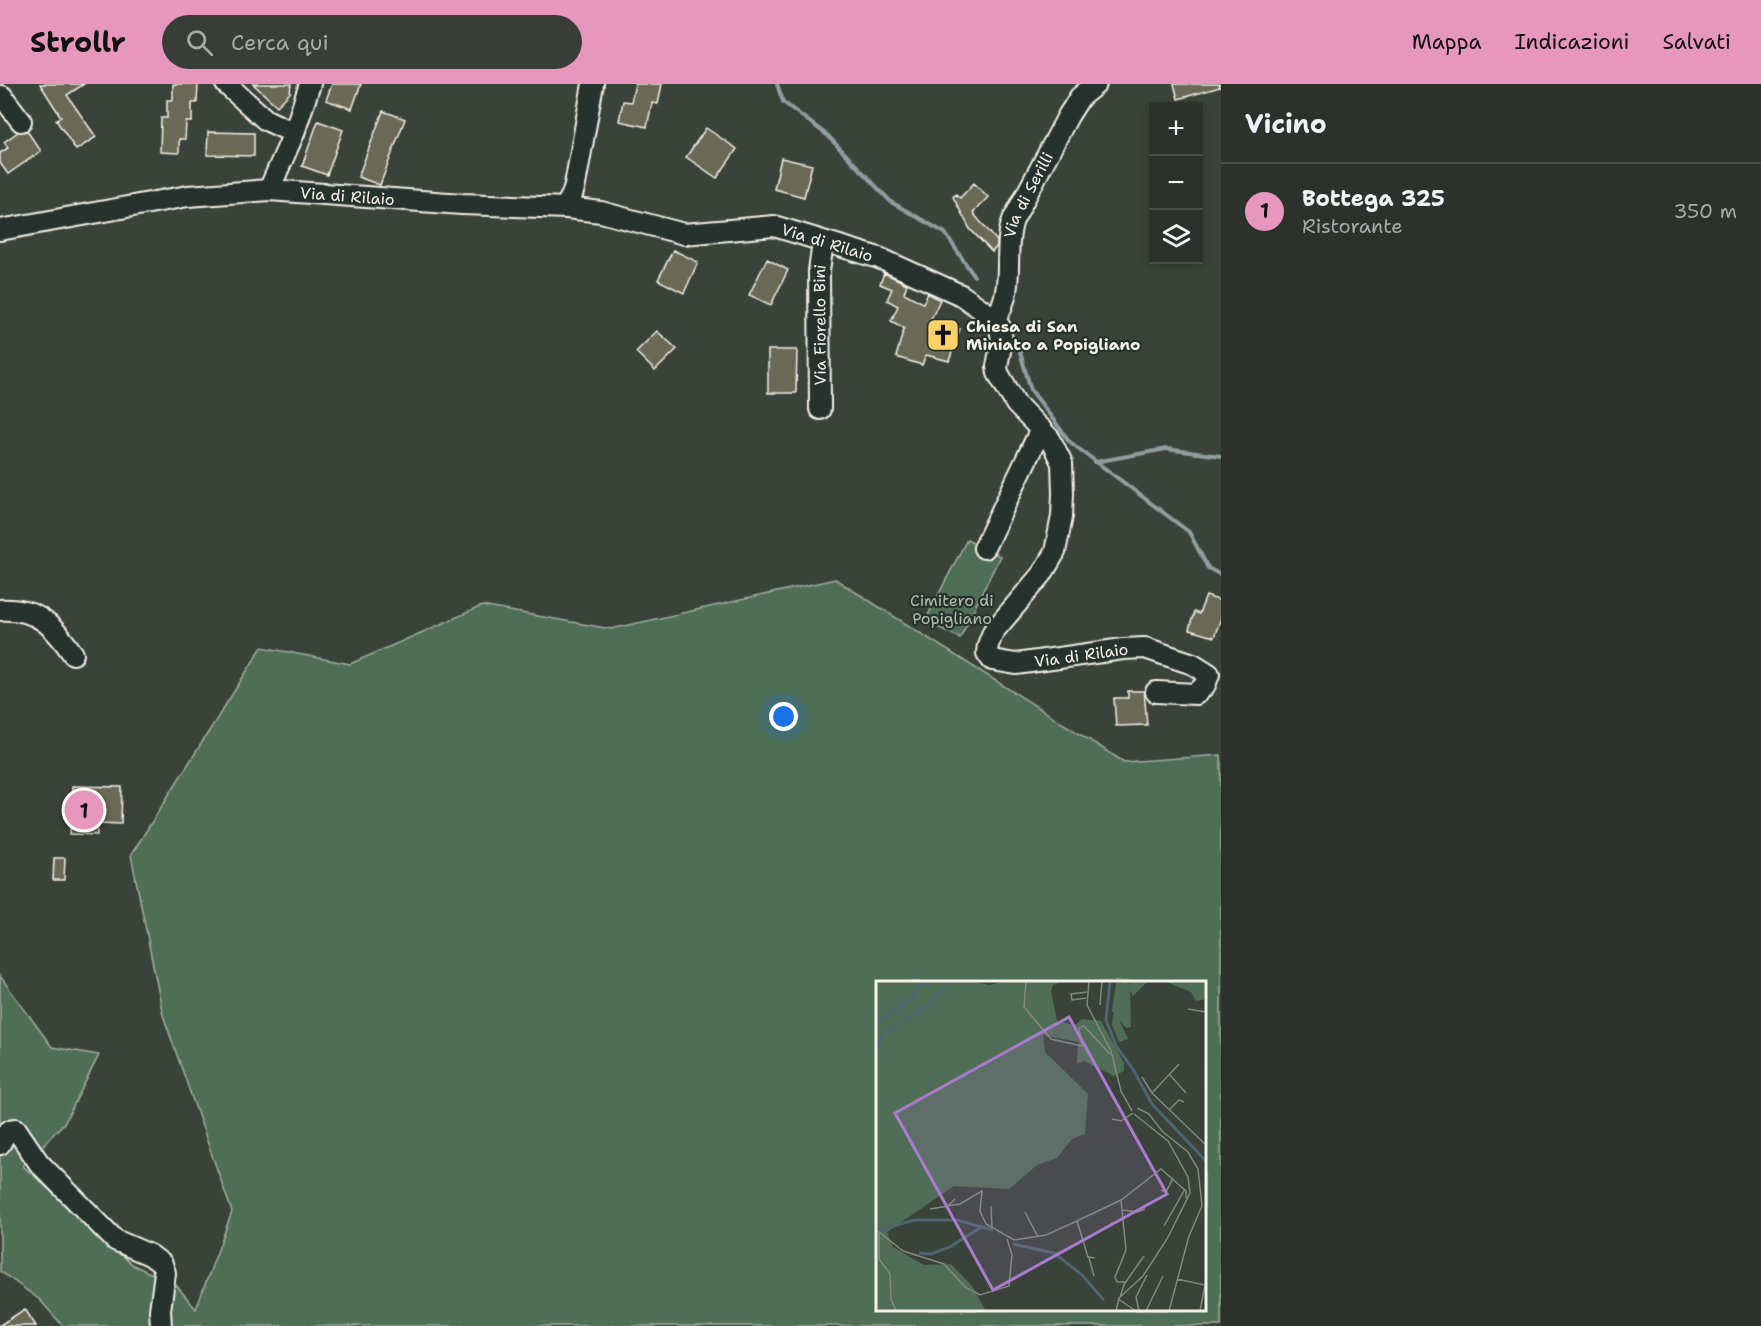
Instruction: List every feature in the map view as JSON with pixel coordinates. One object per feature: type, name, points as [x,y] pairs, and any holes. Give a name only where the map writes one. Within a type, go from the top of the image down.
[{"type":"street","points":[[226,84],[266,120],[294,133]]},
{"type":"street","points":[[269,190],[294,133],[310,84]]},
{"type":"street","points":[[565,208],[575,184],[593,84]]},
{"type":"street","name":"Via di Serilli","points":[[994,320],[1002,310],[1010,268],[1010,228],[1013,220],[1068,116],[1080,97],[1096,84]]},
{"type":"street","points":[[0,98],[3,96],[21,121]]},
{"type":"street","name":"Via di Rilaio","points":[[0,230],[188,196],[269,190],[462,204],[565,208],[601,212],[684,234],[774,226],[879,258],[939,284],[978,305],[994,320],[1000,327],[1002,341],[997,366],[998,373],[1016,404],[1050,439],[1062,463],[1063,493],[1059,538],[1055,552],[1042,574],[993,632],[987,653],[992,660],[1016,664],[1145,648],[1192,664],[1215,677],[1196,694],[1156,692]]},
{"type":"street","name":"Via Fiorello Bini","points":[[820,409],[819,271],[823,242]]},
{"type":"street","points":[[984,548],[1041,429]]},
{"type":"street","points":[[0,610],[11,609],[34,613],[51,625],[72,654]]},
{"type":"street","points":[[0,1144],[5,1134],[11,1129],[16,1129],[39,1163],[115,1240],[150,1255],[162,1264],[165,1273],[160,1310],[161,1326]]},
{"type":"green space","name":"Cimitero di Popigliano","points":[[967,539],[1000,556],[960,638],[925,621]]},
{"type":"green space","points":[[835,579],[1124,762],[1221,755],[1221,1326],[63,1326],[40,1300],[0,1271],[0,976],[52,1047],[99,1055],[65,1122],[23,1166],[133,1265],[176,1285],[196,1309],[232,1212],[163,1015],[131,855],[262,647],[350,664],[482,606],[611,629]]},
{"type":"building","points":[[40,84],[84,84],[67,95],[96,137],[76,150],[56,120],[61,117]]},
{"type":"building","points":[[173,84],[198,84],[197,103],[192,103],[192,122],[186,122],[185,139],[179,139],[179,153],[160,152],[161,118],[167,118],[167,100],[173,100]]},
{"type":"building","points":[[253,84],[291,84],[290,93],[277,106]]},
{"type":"building","points":[[332,84],[361,84],[352,109],[326,100]]},
{"type":"building","points":[[635,84],[662,84],[658,104],[652,103],[647,127],[619,121],[623,101],[631,102]]},
{"type":"building","points":[[1174,84],[1219,84],[1220,87],[1178,99]]},
{"type":"building","points":[[383,111],[405,119],[380,185],[358,177]]},
{"type":"building","points":[[318,121],[343,130],[327,175],[302,166]]},
{"type":"building","points":[[706,128],[737,149],[717,178],[686,157]]},
{"type":"building","points":[[27,131],[41,151],[8,174],[0,163],[0,153],[8,148],[4,142],[18,132]]},
{"type":"building","points":[[208,132],[254,133],[254,156],[207,155]]},
{"type":"building","points":[[781,158],[812,165],[804,197],[774,189]]},
{"type":"building","points":[[974,183],[988,197],[973,213],[997,241],[997,246],[992,252],[970,229],[953,197],[956,194],[960,198]]},
{"type":"building","points":[[673,250],[698,262],[684,293],[658,280]]},
{"type":"building","points":[[767,259],[788,270],[771,305],[749,295]]},
{"type":"building","points":[[884,273],[907,284],[904,293],[923,303],[928,293],[940,300],[931,319],[960,329],[949,361],[926,355],[922,365],[896,357],[904,328],[891,321],[898,306],[887,300],[892,289],[880,284]]},
{"type":"building","points":[[657,331],[677,349],[655,371],[636,352]]},
{"type":"building","points":[[768,350],[797,350],[796,393],[768,393]]},
{"type":"building","points":[[1206,596],[1221,601],[1221,618],[1214,637],[1189,630],[1194,612],[1199,614]]},
{"type":"building","points":[[1128,691],[1144,691],[1147,725],[1116,726],[1114,698],[1128,698]]},
{"type":"building","points":[[72,786],[122,787],[121,824],[97,823],[97,835],[70,834]]},
{"type":"building","points":[[54,858],[65,858],[64,880],[53,880]]},
{"type":"building","points":[[25,1309],[36,1326],[0,1326],[0,1325]]},
{"type":"waterway","points":[[777,84],[783,102],[827,135],[891,202],[945,233],[974,276]]},
{"type":"waterway","points":[[1020,352],[1031,390],[1070,442],[1189,532],[1208,568],[1221,575]]},
{"type":"waterway","points":[[1095,462],[1166,449],[1221,456]]},
{"type":"place","name":"Chiesa di San Miniato a Popigliano","points":[[943,335]]},
{"type":"place","name":"Bottega 325","points":[[84,810]]}]
